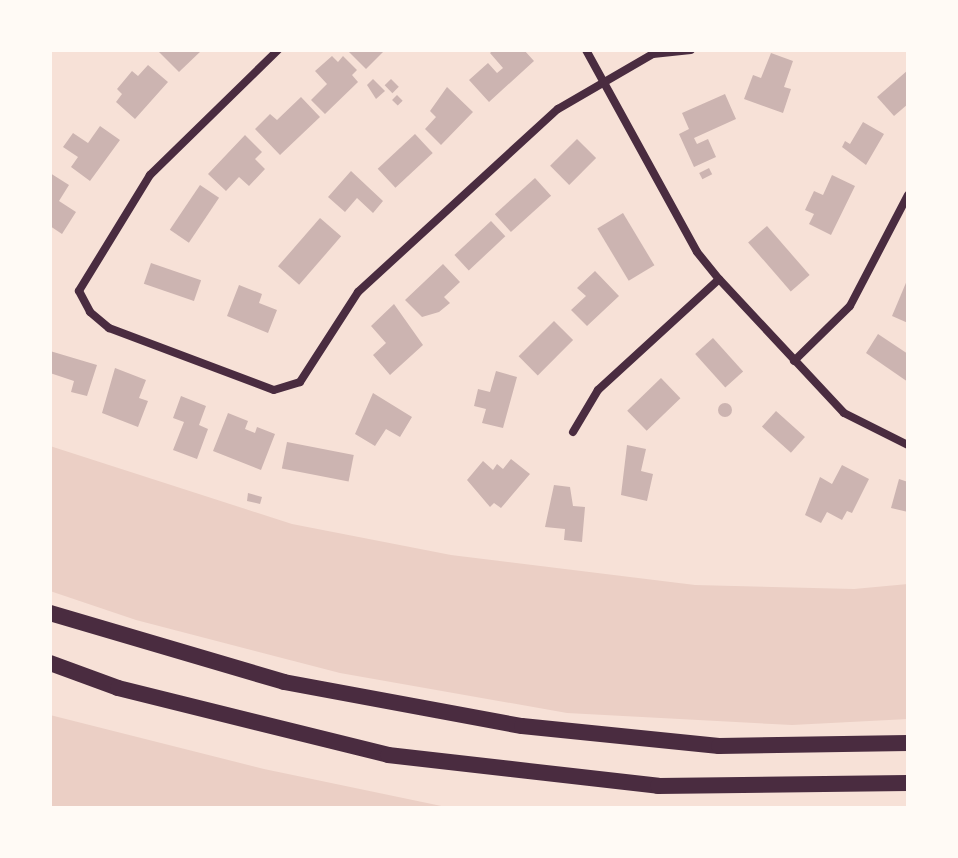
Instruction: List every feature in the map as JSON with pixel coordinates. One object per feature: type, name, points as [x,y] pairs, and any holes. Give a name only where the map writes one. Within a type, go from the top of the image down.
[{"type":"highway","points":[[50,613],[284,682],[522,726],[719,746],[908,743]]},
{"type":"highway","points":[[50,663],[118,688],[388,755],[658,786],[908,783]]},
{"type":"street","points":[[278,50],[150,175],[79,291],[90,312],[109,328],[274,390],[300,382],[358,292],[558,109],[653,54],[691,50]]},
{"type":"street","points":[[586,50],[606,79],[697,252],[719,279],[844,413],[908,445]]},
{"type":"street","points":[[794,361],[850,306],[908,195]]},
{"type":"street","points":[[573,432],[598,390],[719,279]]},
{"type":"shaded area","points":[[50,446],[292,524],[451,555],[695,585],[854,589],[908,584],[908,719],[792,725],[567,713],[340,673],[136,620],[50,591]]},
{"type":"shaded area","points":[[50,715],[264,769],[451,808],[50,808]]},
{"type":"building","points":[[157,50],[202,50],[179,72]]},
{"type":"building","points":[[347,50],[385,50],[366,69]]},
{"type":"building","points":[[493,50],[524,50],[534,61],[489,102],[469,80],[488,63],[497,73],[503,68],[490,53]]},
{"type":"building","points":[[771,53],[793,61],[784,87],[791,89],[783,113],[744,99],[753,75],[761,78]]},
{"type":"building","points":[[332,56],[338,62],[343,56],[357,70],[352,75],[358,82],[325,114],[311,100],[327,84],[315,71]]},
{"type":"building","points":[[148,65],[168,82],[135,119],[116,102],[122,94],[117,89],[132,71],[138,76]]},
{"type":"building","points":[[908,70],[908,104],[894,116],[877,97]]},
{"type":"building","points":[[373,79],[385,91],[376,99],[367,85]]},
{"type":"building","points":[[391,79],[399,87],[392,93],[385,85]]},
{"type":"building","points":[[447,87],[473,112],[441,145],[425,129],[436,117],[430,111]]},
{"type":"building","points":[[725,94],[736,119],[694,138],[697,144],[708,139],[716,157],[694,167],[679,134],[689,129],[682,113]]},
{"type":"building","points":[[397,95],[403,101],[398,106],[392,100]]},
{"type":"building","points":[[301,97],[320,117],[280,155],[255,129],[270,114],[277,120]]},
{"type":"building","points":[[863,122],[884,134],[866,165],[842,147],[845,141],[850,144]]},
{"type":"building","points":[[100,126],[120,140],[90,181],[71,167],[78,157],[63,147],[73,133],[88,143]]},
{"type":"building","points":[[415,134],[433,153],[395,188],[378,169]]},
{"type":"building","points":[[245,135],[262,152],[255,159],[265,169],[249,186],[239,177],[226,191],[208,174]]},
{"type":"building","points":[[577,139],[596,158],[569,185],[550,166]]},
{"type":"building","points":[[709,168],[712,174],[702,179],[699,173]]},
{"type":"building","points":[[351,171],[383,201],[373,213],[357,198],[345,212],[328,197]]},
{"type":"building","points":[[50,173],[69,185],[59,201],[76,212],[62,234],[50,226]]},
{"type":"building","points":[[832,175],[855,186],[831,235],[809,224],[814,214],[805,210],[814,191],[823,195]]},
{"type":"building","points":[[535,178],[551,196],[511,232],[495,214]]},
{"type":"building","points":[[200,185],[219,198],[189,243],[170,230]]},
{"type":"building","points":[[623,213],[654,265],[629,281],[597,228]]},
{"type":"building","points":[[320,218],[341,236],[299,285],[278,266]]},
{"type":"building","points":[[491,221],[505,236],[469,270],[454,255]]},
{"type":"building","points":[[767,226],[810,275],[791,291],[748,242]]},
{"type":"building","points":[[151,263],[201,280],[194,301],[144,284]]},
{"type":"building","points":[[443,264],[460,282],[444,297],[450,303],[439,312],[422,317],[405,300]]},
{"type":"building","points":[[595,271],[619,296],[587,326],[571,310],[586,296],[577,288]]},
{"type":"building","points":[[908,278],[908,323],[892,316]]},
{"type":"building","points":[[239,285],[262,294],[259,303],[277,310],[268,333],[227,316]]},
{"type":"building","points":[[394,304],[423,345],[390,375],[373,355],[386,343],[371,326]]},
{"type":"building","points":[[554,321],[573,340],[538,375],[519,356]]},
{"type":"building","points":[[878,334],[908,354],[908,382],[866,353]]},
{"type":"building","points":[[713,338],[743,371],[725,388],[695,354]]},
{"type":"building","points":[[50,351],[97,365],[87,396],[71,392],[74,381],[50,373]]},
{"type":"building","points":[[115,368],[146,380],[139,398],[148,401],[138,427],[102,413]]},
{"type":"building","points":[[496,371],[517,377],[503,428],[482,423],[486,409],[474,406],[478,389],[490,392]]},
{"type":"building","points":[[661,378],[680,398],[647,431],[627,411]]},
{"type":"building","points":[[373,393],[412,417],[400,437],[386,429],[375,446],[355,434]]},
{"type":"building","points":[[181,396],[206,406],[199,425],[208,429],[197,459],[173,450],[184,422],[173,418]]},
{"type":"building","points":[[725,403],[732,410],[725,417],[718,410]]},
{"type":"building","points":[[776,411],[805,437],[791,453],[762,427]]},
{"type":"building","points":[[228,413],[248,421],[245,429],[255,433],[257,427],[275,434],[261,470],[213,451]]},
{"type":"building","points":[[287,442],[354,455],[349,481],[282,469]]},
{"type":"building","points":[[627,445],[646,449],[641,471],[653,474],[647,501],[621,495]]},
{"type":"building","points":[[511,459],[530,474],[501,508],[494,503],[490,507],[467,480],[483,461],[493,470],[497,464],[503,469]]},
{"type":"building","points":[[842,465],[869,479],[852,513],[847,511],[842,520],[827,512],[821,523],[805,515],[820,477],[832,484]]},
{"type":"building","points":[[899,479],[908,482],[908,512],[891,508]]},
{"type":"building","points":[[554,485],[570,487],[573,506],[585,507],[582,542],[564,540],[565,529],[545,527]]},
{"type":"building","points":[[248,493],[262,497],[260,504],[247,501]]}]
